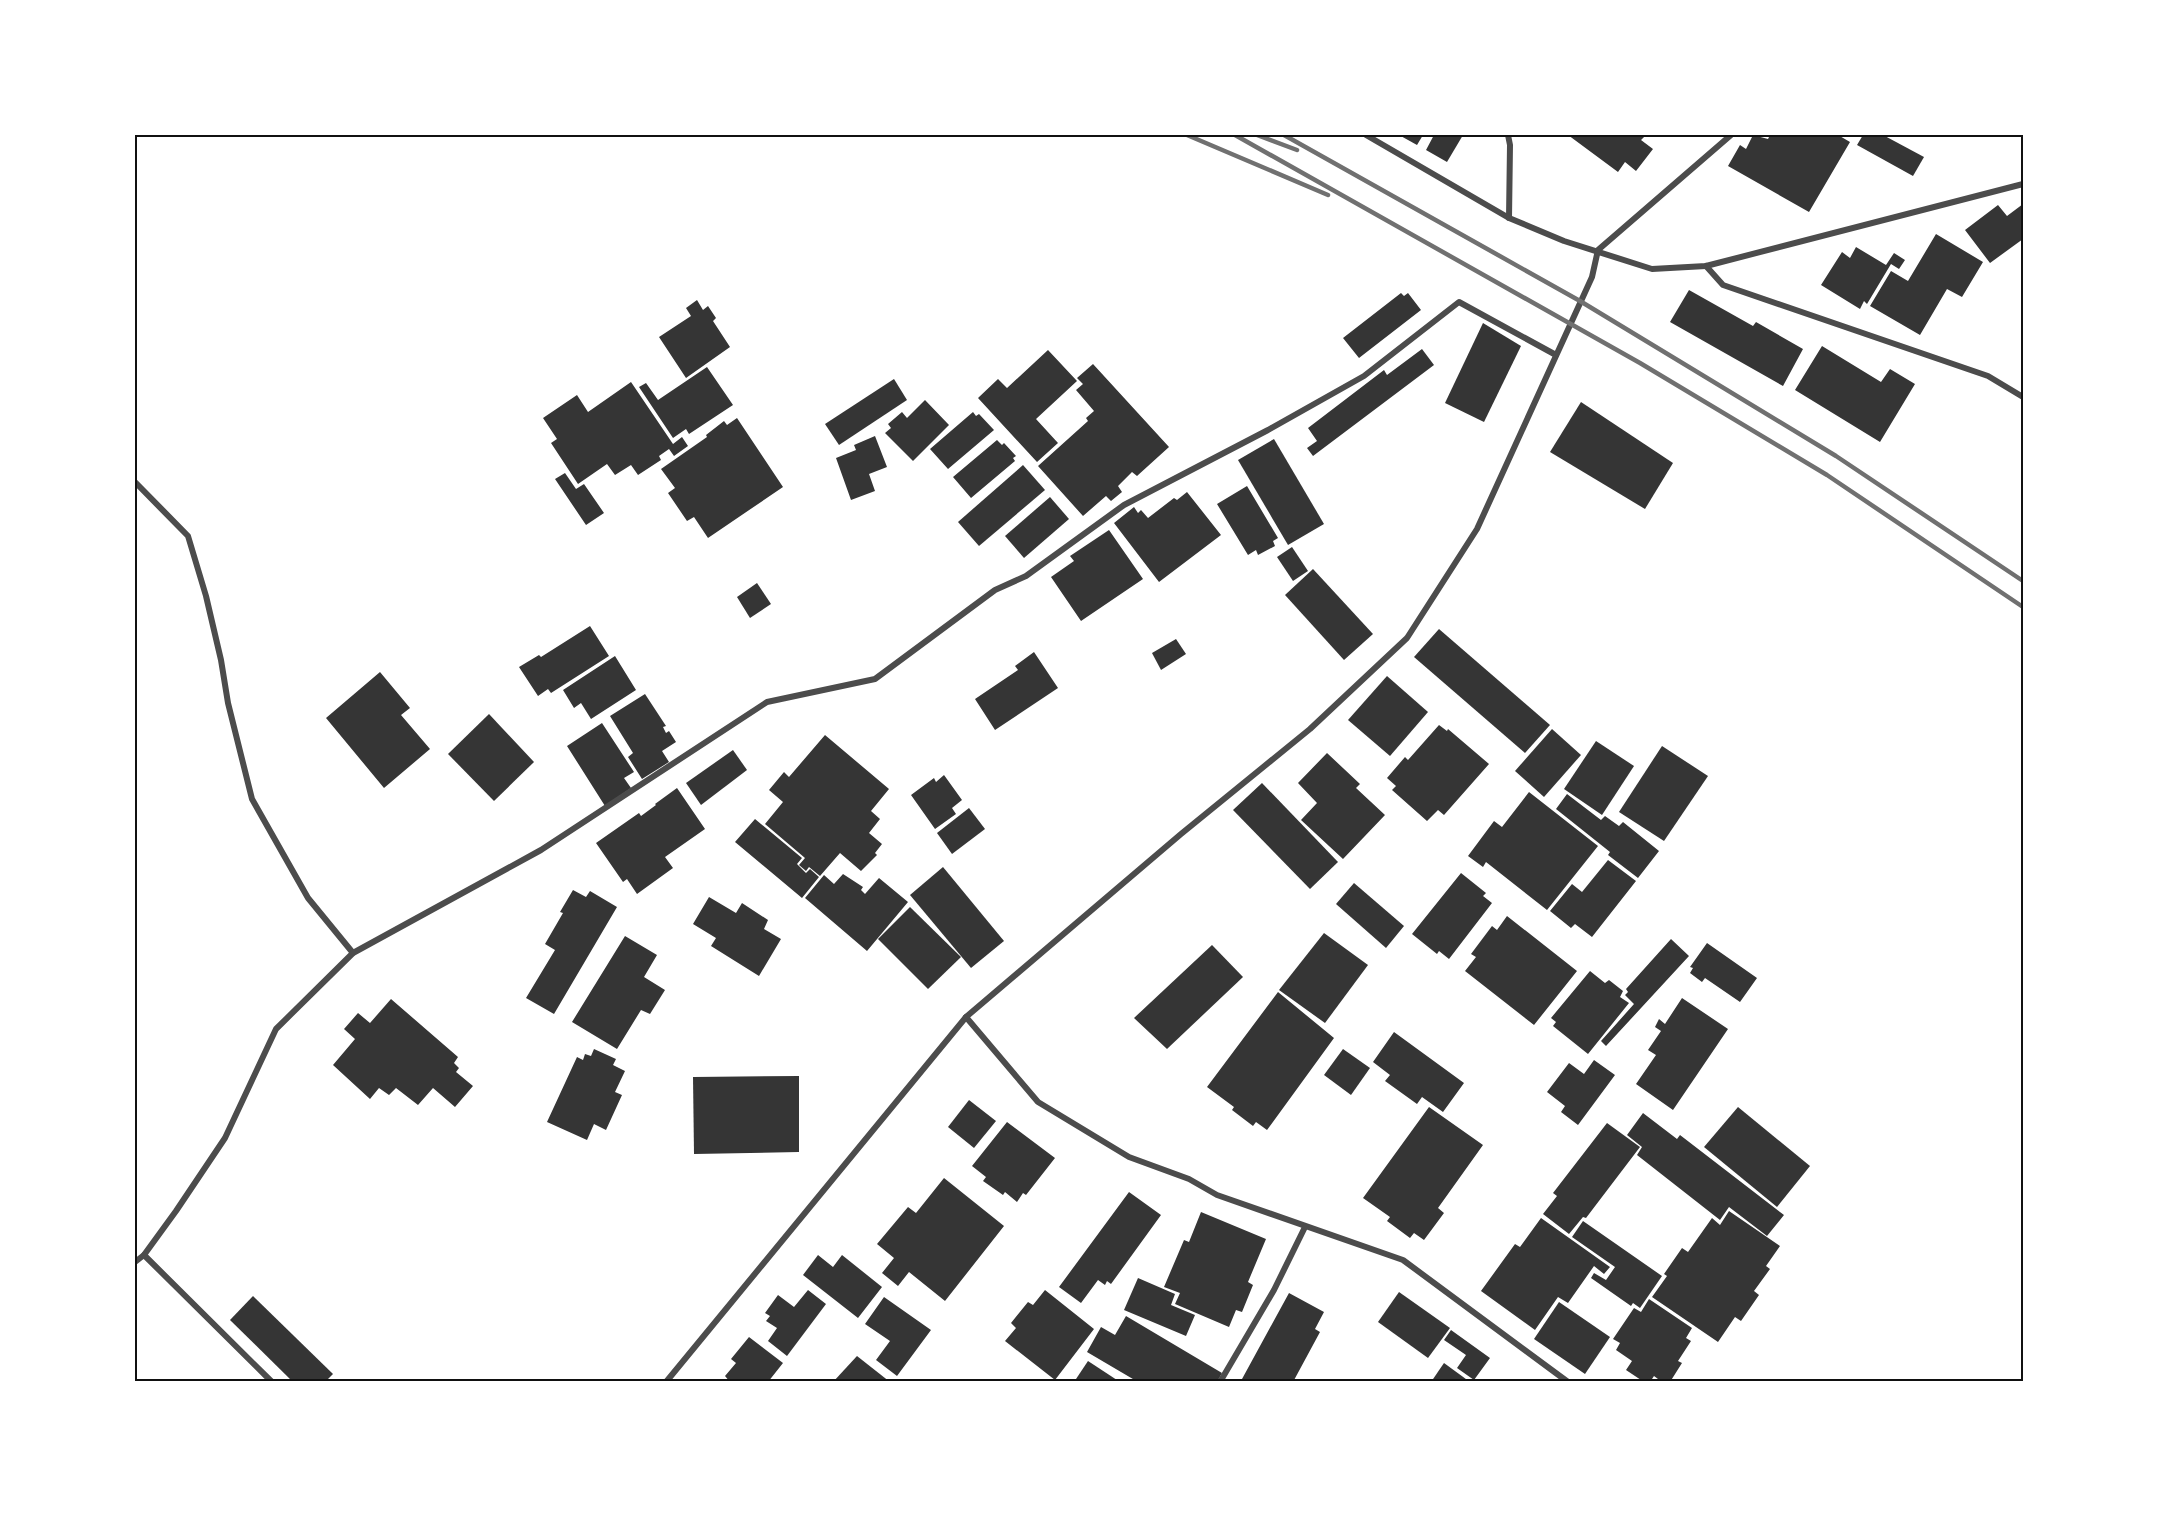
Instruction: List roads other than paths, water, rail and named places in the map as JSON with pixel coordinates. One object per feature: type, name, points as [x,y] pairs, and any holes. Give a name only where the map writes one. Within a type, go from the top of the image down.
[{"type":"street","points":[[1366,135],[1509,218],[1564,241],[1652,269],[1706,266],[2023,184]]},
{"type":"street","points":[[1508,135],[1510,145],[1509,218]]},
{"type":"street","points":[[666,1382],[966,1017],[1181,834],[1310,729],[1407,638],[1477,529],[1592,277],[1598,250],[1731,135]]},
{"type":"street","points":[[1706,266],[1723,285],[1988,376],[2023,397]]},
{"type":"street","points":[[135,1262],[144,1255],[225,1138],[276,1029],[353,953],[541,850],[767,702],[875,679],[995,590],[1026,576],[1124,505],[1268,430],[1364,376],[1460,302],[1556,356]]},
{"type":"street","points":[[135,482],[188,536],[206,596],[221,660],[228,703],[252,799],[308,898],[353,953]]},
{"type":"street","points":[[966,1017],[1038,1102],[1129,1157],[1189,1179],[1216,1195],[1403,1260],[1568,1382]]},
{"type":"street","points":[[1220,1382],[1274,1290],[1305,1227]]},
{"type":"street","points":[[144,1255],[273,1382]]},
{"type":"railway","points":[[1187,135],[1328,195]]},
{"type":"railway","points":[[1235,135],[1640,363],[1827,475],[2023,607]]},
{"type":"railway","points":[[1257,135],[1297,150]]},
{"type":"railway","points":[[1284,135],[1580,301],[1836,456],[2023,581]]}]
